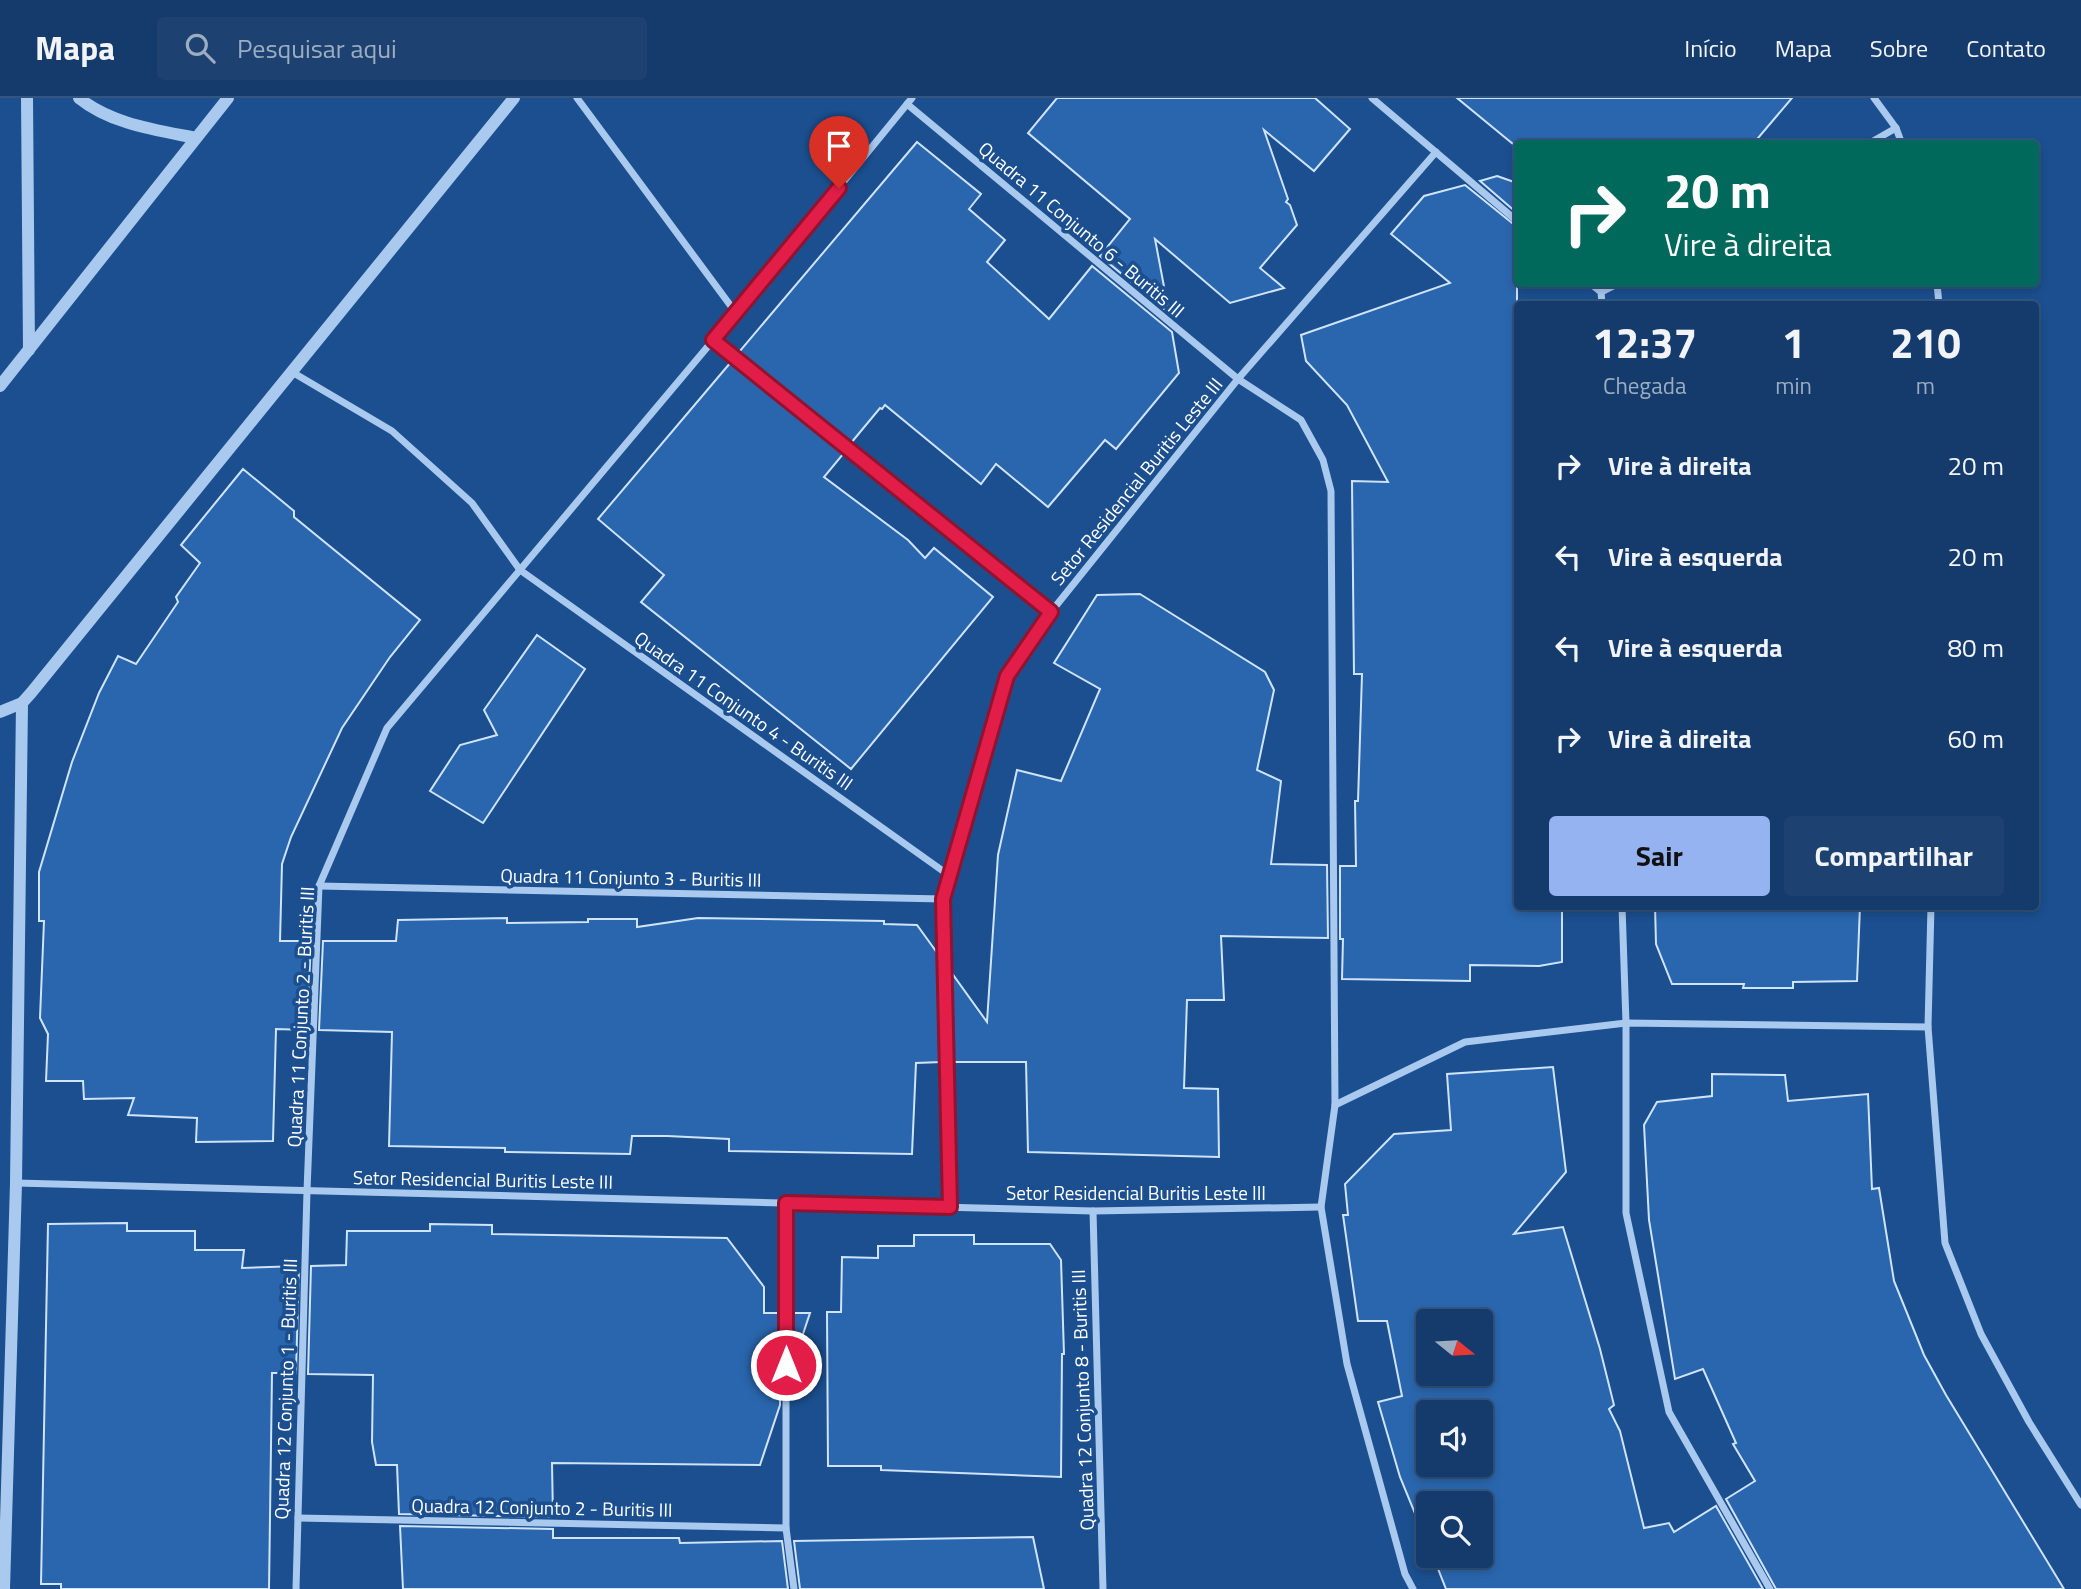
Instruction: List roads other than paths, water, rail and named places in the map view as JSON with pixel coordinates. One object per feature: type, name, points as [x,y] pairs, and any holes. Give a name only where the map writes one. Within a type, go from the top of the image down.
[{"type":"street","points":[[27,98],[29,350]]},
{"type":"street","points":[[79,98],[128,124],[196,138]]},
{"type":"street","points":[[0,386],[228,98]]},
{"type":"street","points":[[0,712],[22,703],[514,98]]},
{"type":"street","points":[[577,98],[736,313]]},
{"type":"street","points":[[1372,98],[1514,218]]},
{"type":"street","points":[[1874,98],[1896,128],[1900,140]]},
{"type":"street","points":[[520,570],[736,313],[909,101]]},
{"type":"street","name":"Quadra 11 Conjunto 6 - Buritis III","points":[[909,101],[1238,379]]},
{"type":"street","points":[[1875,140],[1896,128]]},
{"type":"street","name":"Setor Residencial Buritis Leste III","points":[[950,1207],[943,899],[1007,676],[1051,612],[1238,379],[1436,152]]},
{"type":"street","points":[[1595,287],[1601,292],[1602,301]]},
{"type":"street","points":[[1601,292],[1611,287]]},
{"type":"street","points":[[713,340],[1051,612]]},
{"type":"street","name":"Quadra 11 Conjunto 4 - Buritis III","points":[[292,372],[392,431],[472,503],[520,570],[950,876]]},
{"type":"street","name":"Setor Residencial Buritis Leste III","points":[[1238,379],[1301,420],[1322,460],[1331,491],[1335,1105],[1321,1207],[1347,1364],[1405,1574],[1413,1589]]},
{"type":"street","name":"Quadra 11 Conjunto 2 - Buritis III","points":[[307,1191],[319,886],[387,728],[520,570]]},
{"type":"street","points":[[4,1589],[16,1183],[22,703]]},
{"type":"street","name":"Quadra 11 Conjunto 3 - Buritis III","points":[[319,886],[943,899]]},
{"type":"street","points":[[1622,910],[1626,1023],[1626,1213],[1669,1412],[1770,1589]]},
{"type":"street","points":[[1931,910],[1928,1027],[1945,1243],[1981,1334],[2029,1422],[2081,1505]]},
{"type":"street","points":[[1335,1105],[1465,1042],[1626,1023],[1928,1027]]},
{"type":"street","name":"Setor Residencial Buritis Leste III","points":[[16,1183],[1093,1211],[1321,1207]]},
{"type":"street","name":"Quadra 12 Conjunto 1 - Buritis III","points":[[296,1589],[307,1191]]},
{"type":"street","points":[[786,1203],[786,1528],[794,1589]]},
{"type":"street","name":"Quadra 12 Conjunto 8 - Buritis III","points":[[1093,1211],[1103,1589]]},
{"type":"street","points":[[0,1234],[14,1224]]},
{"type":"street","name":"Quadra 12 Conjunto 2 - Buritis III","points":[[298,1518],[786,1528]]}]
